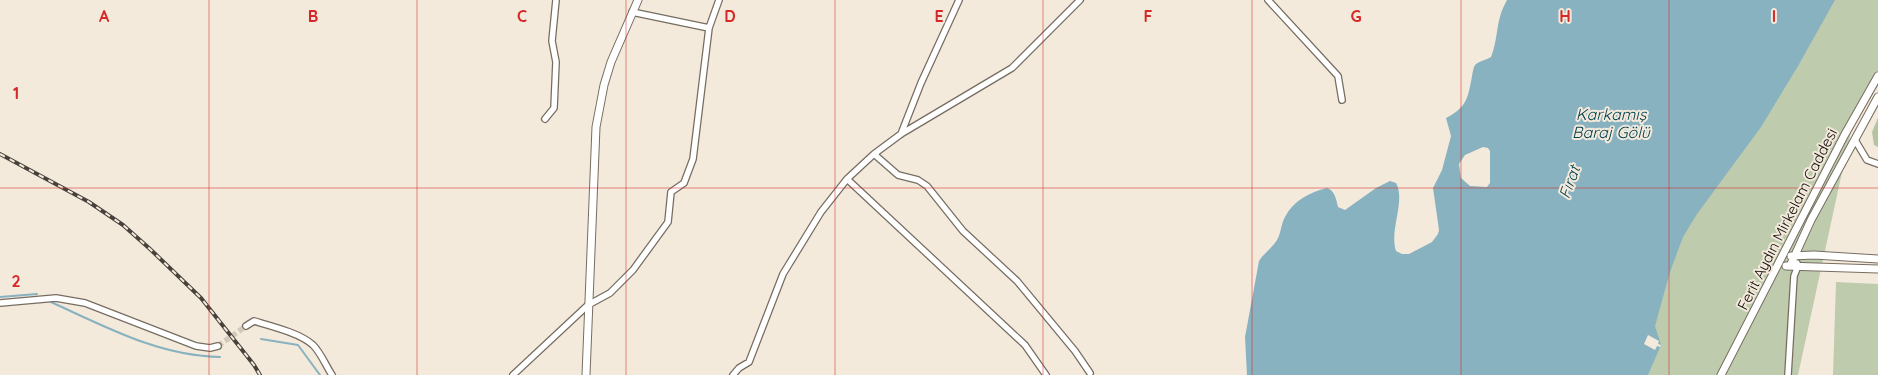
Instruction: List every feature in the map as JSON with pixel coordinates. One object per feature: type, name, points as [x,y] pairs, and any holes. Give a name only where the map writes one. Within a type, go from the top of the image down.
[{"type":"street","points":[[545,119],[554,108],[556,62],[552,40],[556,0]]},
{"type":"street","points":[[586,375],[598,111],[611,62],[638,0]]},
{"type":"street","points":[[513,375],[588,306],[610,292],[633,270],[668,222],[670,192],[684,183],[693,159],[709,28],[719,0]]},
{"type":"street","points":[[901,134],[921,83],[959,0]]},
{"type":"street","points":[[733,375],[738,368],[749,362],[783,274],[822,212],[847,179],[874,154],[901,134],[1012,68],[1080,0]]},
{"type":"street","points":[[1268,0],[1338,76],[1342,100]]},
{"type":"street","points":[[632,12],[709,28]]},
{"type":"street","name":"Ferit Aydın Mirkelam Caddesi","points":[[1722,375],[1844,136],[1878,76]]},
{"type":"street","name":"Ferit Aydın Mirkelam Caddesi","points":[[1790,266],[1811,220],[1878,97]]},
{"type":"street","points":[[1855,140],[1867,160],[1878,164]]},
{"type":"street","points":[[874,154],[898,175],[918,180],[927,186],[963,231],[1017,281],[1090,372]]},
{"type":"street","points":[[847,179],[1025,345],[1046,375]]},
{"type":"street","points":[[1784,255],[1794,257],[1878,259]]},
{"type":"street","points":[[1788,375],[1794,276],[1798,266],[1794,257]]},
{"type":"street","points":[[1778,265],[1878,269]]},
{"type":"street","points":[[0,303],[56,298],[85,303],[196,346],[210,348],[218,346]]},
{"type":"street","points":[[246,326],[254,321],[303,339],[313,345],[332,375]]},
{"type":"green space","points":[[1812,0],[1878,0],[1878,73],[1854,117],[1798,375],[1623,375],[1662,298],[1671,235]]},
{"type":"green space","points":[[1878,118],[1878,147],[1874,145],[1872,132]]},
{"type":"green space","points":[[1836,282],[1878,284],[1878,375],[1833,375]]},
{"type":"water","name":"Karkamış Baraj Gölü","points":[[1507,0],[1835,0],[1761,127],[1697,214],[1683,237],[1670,272],[1655,326],[1661,345],[1648,375],[1247,375],[1245,337],[1259,261],[1277,240],[1288,211],[1297,202],[1314,192],[1327,188],[1330,189],[1336,198],[1338,207],[1345,210],[1376,188],[1390,181],[1396,183],[1399,190],[1399,207],[1394,234],[1396,251],[1402,254],[1409,254],[1432,242],[1438,234],[1433,188],[1442,170],[1451,136],[1446,118],[1458,110],[1465,101],[1475,65],[1491,57],[1503,8]],"holes":[[[1483,147],[1488,148],[1490,151],[1490,183],[1487,187],[1470,186],[1461,178],[1459,164],[1465,155]]]},
{"type":"pier","points":[[1648,335],[1659,341],[1660,347],[1657,346],[1655,350],[1644,344]]},
{"type":"waterway","points":[[0,297],[37,294]]},
{"type":"waterway","points":[[51,302],[154,346],[176,352],[220,357]]},
{"type":"waterway","points":[[261,339],[298,345],[320,375]]},
{"type":"tunnel","points":[[218,346],[246,326]]},
{"type":"railway","points":[[0,154],[89,202],[123,225],[201,298],[260,375]]},
{"type":"water label","name":"Fırat","points":[[1569,182]]}]
